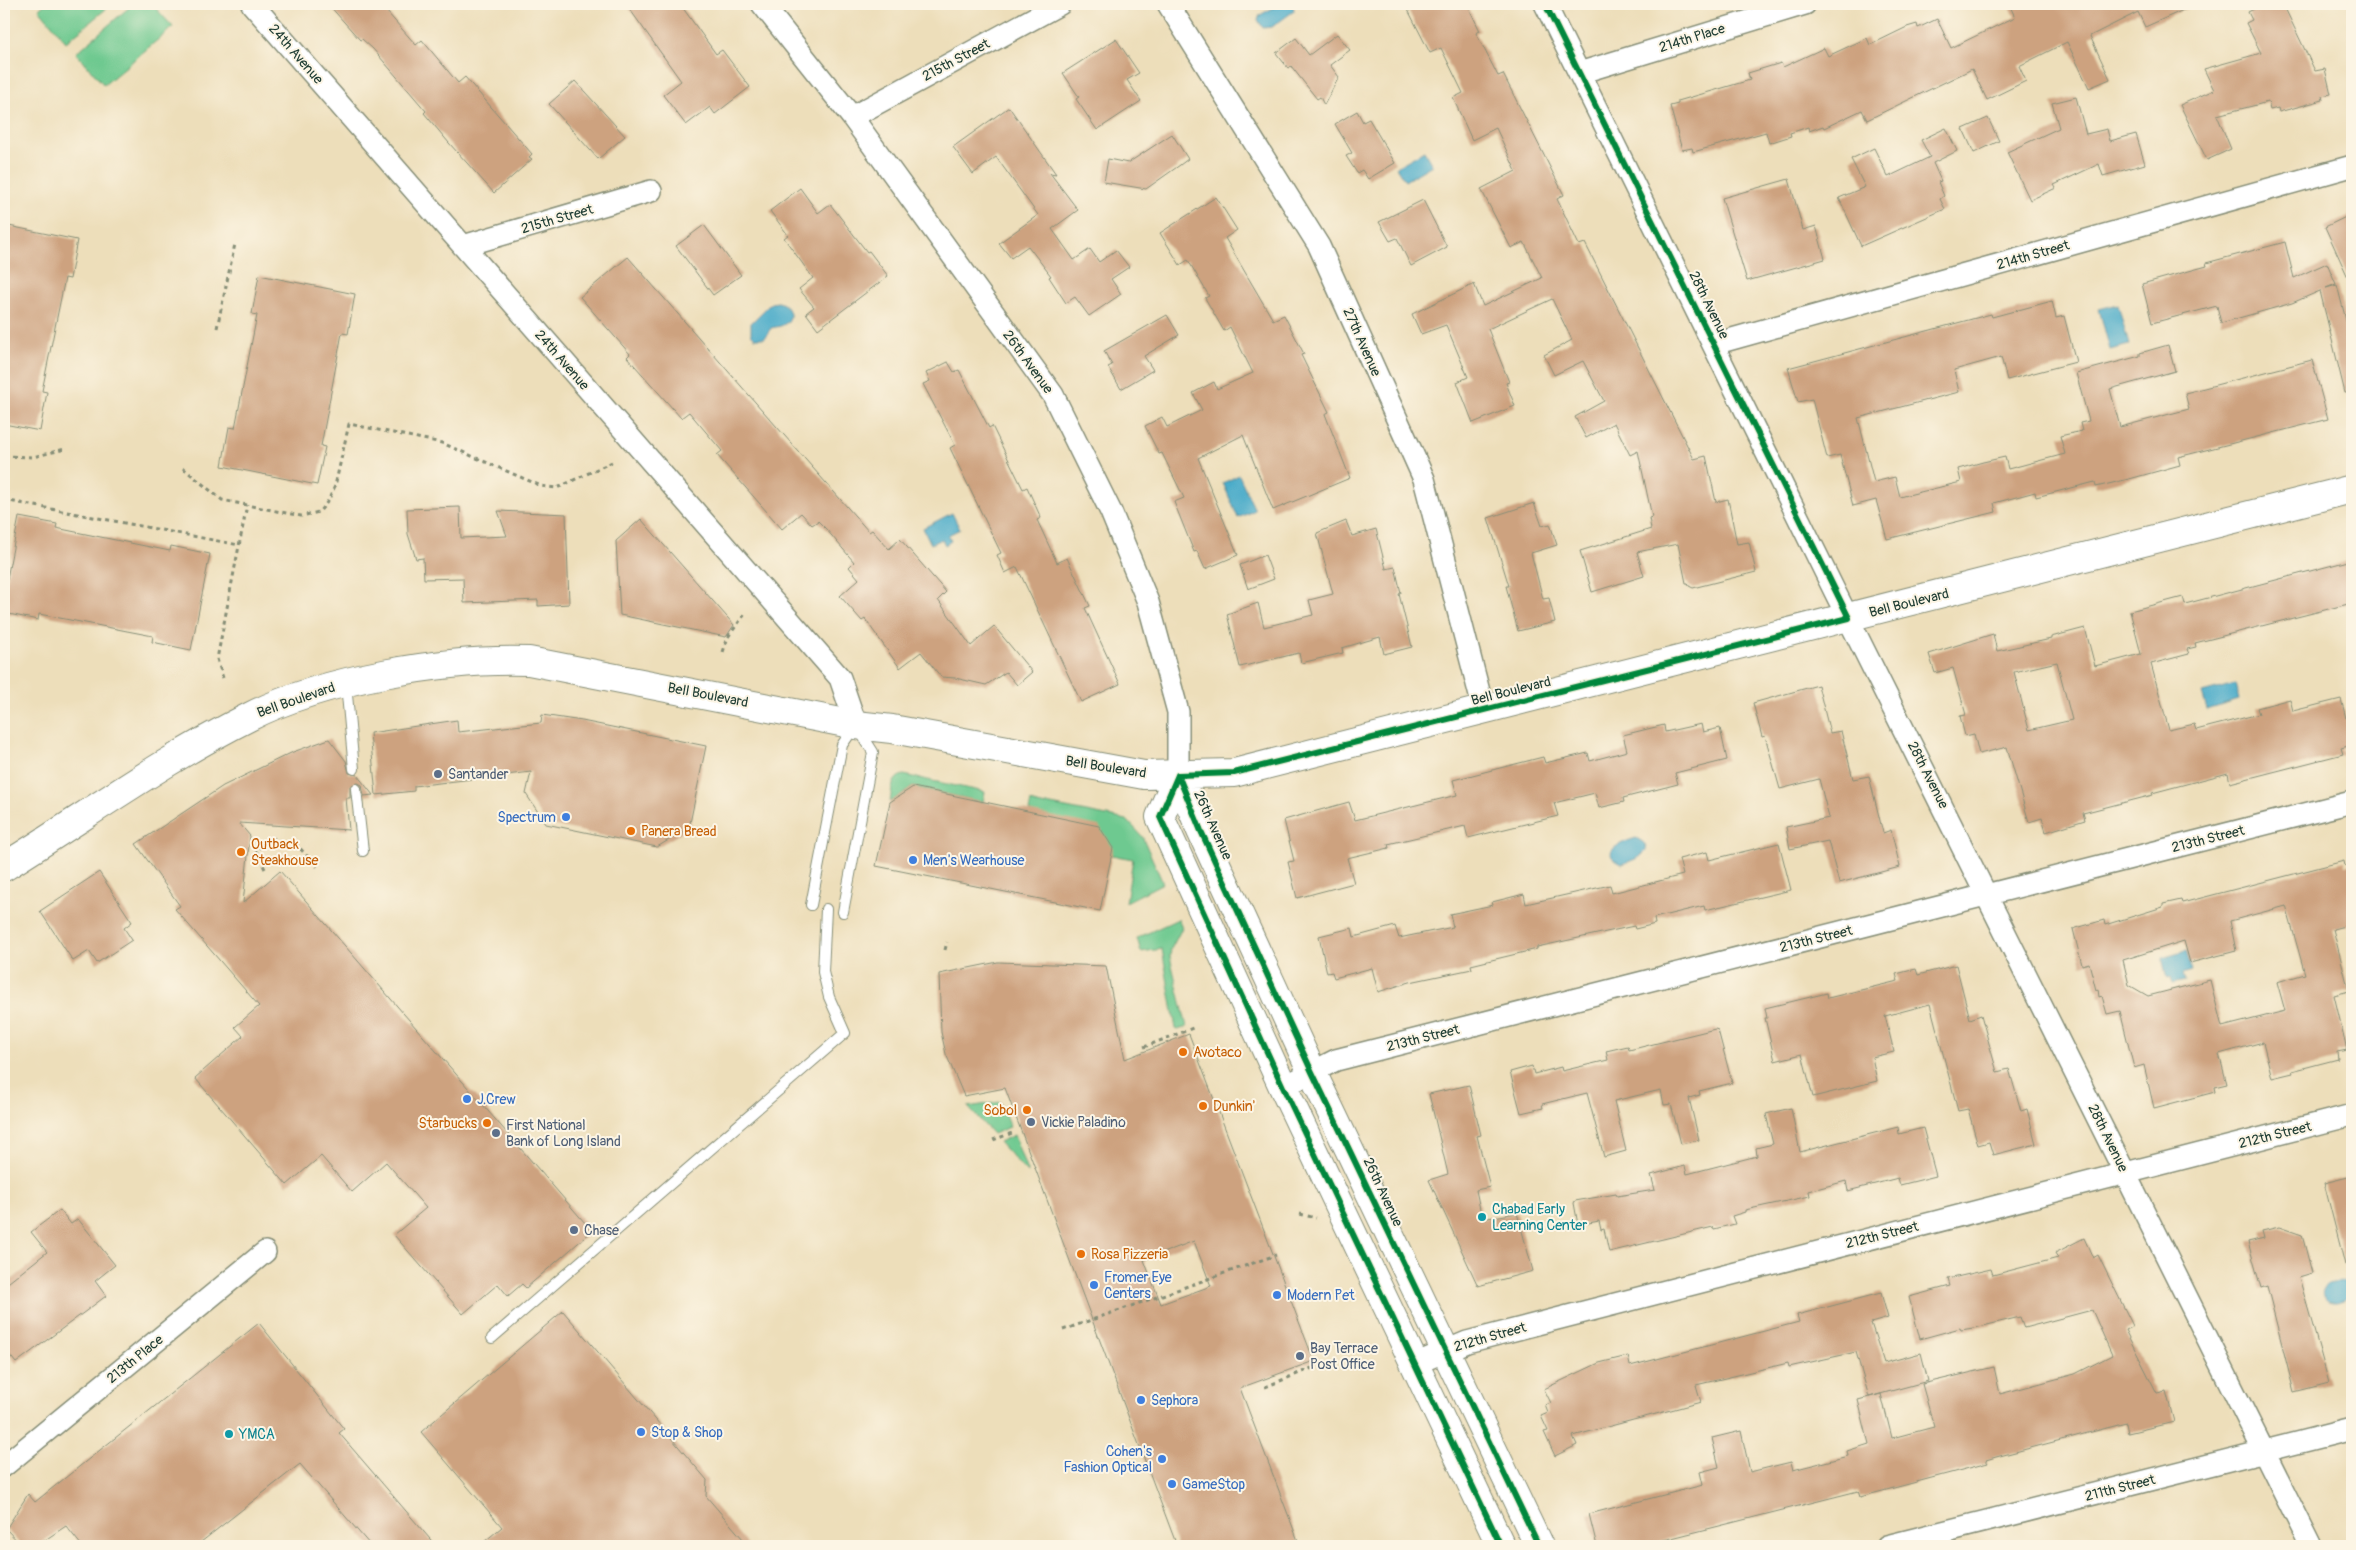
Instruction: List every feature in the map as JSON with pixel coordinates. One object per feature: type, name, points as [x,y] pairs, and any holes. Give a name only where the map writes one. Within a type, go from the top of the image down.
[{"type":"street","name":"24th Avenue","points":[[252,4],[840,678],[856,725]]},
{"type":"street","name":"26th Avenue","points":[[762,4],[852,117],[1053,395],[1111,512],[1148,602],[1178,712],[1178,775],[1201,831],[1312,1072],[1539,1546]]},
{"type":"street","name":"215th Street","points":[[852,117],[1060,4]]},
{"type":"street","name":"27th Avenue","points":[[1168,4],[1319,246],[1424,478],[1484,711]]},
{"type":"street","name":"28th Avenue","points":[[1545,4],[2311,1546]]},
{"type":"street","name":"214th Place","points":[[1579,73],[1804,4]]},
{"type":"street","name":"214th Street","points":[[1714,344],[2352,166]]},
{"type":"street","name":"215th Street","points":[[463,246],[651,191]]},
{"type":"street","name":"Bell Boulevard","points":[[4,867],[154,771],[250,716],[302,696],[346,683],[429,667],[502,660],[529,661],[856,725],[892,729],[1144,775],[1234,773],[2352,489]]},
{"type":"street","name":"26th Avenue","points":[[1178,775],[1160,818],[1283,1087],[1501,1546]]},
{"type":"street","name":"213th Street","points":[[1283,1087],[1336,1060],[1988,896],[2352,802]]},
{"type":"street","name":"212th Street","points":[[1415,1364],[1444,1350],[1467,1342],[2352,1115]]},
{"type":"street","name":"213th Place","points":[[4,1466],[265,1252]]},
{"type":"street","name":"211th Street","points":[[1887,1546],[2352,1428]]},
{"type":"lane","points":[[346,683],[354,769]]},
{"type":"lane","points":[[811,905],[842,745],[856,725],[873,752],[843,912]]},
{"type":"lane","points":[[356,789],[363,852]]},
{"type":"lane","points":[[492,1338],[845,1033],[829,996],[823,972],[826,909]]},
{"type":"path","points":[[217,328],[235,244]]},
{"type":"path","points":[[183,468],[222,500],[301,516],[319,512],[328,501],[336,486],[349,424],[442,443],[541,486],[557,488],[612,462]]},
{"type":"path","points":[[4,456],[33,458],[65,448]]},
{"type":"path","points":[[4,500],[239,545]]},
{"type":"path","points":[[224,678],[217,659],[247,505]]},
{"type":"path","points":[[723,652],[728,637],[745,614]]},
{"type":"path","points":[[264,869],[256,851],[271,838],[297,845],[317,867]]},
{"type":"path","points":[[945,950],[947,942]]},
{"type":"path","points":[[1144,1047],[1193,1028]]},
{"type":"path","points":[[993,1140],[1015,1132]]},
{"type":"path","points":[[1300,1214],[1321,1219]]},
{"type":"path","points":[[1063,1330],[1276,1255]]},
{"type":"path","points":[[1265,1387],[1312,1368]]},
{"type":"green space","points":[[45,4],[112,4],[66,42],[39,9]]},
{"type":"green space","points":[[133,4],[152,4],[173,27],[104,85],[76,53]]},
{"type":"green space","points":[[904,775],[985,792],[983,802],[913,787],[890,802],[894,782]]},
{"type":"green space","points":[[1031,801],[1046,806],[1046,804],[1127,820],[1142,836],[1163,883],[1126,902],[1133,859],[1111,855],[1029,811]]},
{"type":"green space","points":[[1178,919],[1182,928],[1171,949],[1170,957],[1187,1027],[1178,1030],[1176,1029],[1162,949],[1141,952],[1137,938]]},
{"type":"green space","points":[[1000,1102],[1010,1127],[993,1134],[968,1107]]},
{"type":"green space","points":[[1014,1135],[1028,1174],[999,1142]]},
{"type":"water","points":[[1280,4],[1293,4],[1294,11],[1272,27],[1263,28],[1258,20],[1260,15]]},
{"type":"water","points":[[1424,151],[1432,165],[1405,181],[1396,167]]},
{"type":"water","points":[[778,302],[788,309],[789,319],[783,325],[771,328],[765,338],[755,338],[751,334],[751,323],[771,303]]},
{"type":"water","points":[[2118,304],[2129,345],[2110,350],[2099,309]]},
{"type":"water","points":[[1239,475],[1255,510],[1238,518],[1223,483]]},
{"type":"water","points":[[952,513],[960,529],[948,535],[951,541],[945,545],[942,539],[931,544],[923,528]]},
{"type":"water","points":[[2235,684],[2239,700],[2207,710],[2202,693]]},
{"type":"water","points":[[1636,838],[1643,842],[1646,847],[1643,854],[1622,864],[1615,860],[1611,855],[1614,848]]},
{"type":"water","points":[[2186,951],[2192,971],[2183,974],[2185,981],[2172,984],[2170,977],[2167,978],[2162,958]]},
{"type":"water","points":[[2352,1280],[2352,1297],[2337,1302],[2326,1300],[2323,1293],[2328,1284]]},
{"type":"building","points":[[328,4],[380,4],[416,45],[422,40],[458,83],[465,77],[532,154],[529,157],[532,159],[494,193],[449,143],[424,113],[426,111],[373,49],[362,39],[360,40]]},
{"type":"building","points":[[626,4],[680,4],[716,54],[722,50],[750,87],[715,114],[710,107],[686,125],[663,95],[681,81]]},
{"type":"building","points":[[1405,4],[1467,4],[1480,31],[1476,33],[1498,76],[1503,74],[1564,195],[1557,199],[1579,245],[1585,243],[1694,459],[1706,456],[1716,502],[1728,499],[1737,544],[1749,542],[1756,572],[1693,588],[1686,583],[1678,544],[1637,552],[1644,576],[1592,592],[1580,551],[1651,529],[1649,518],[1652,517],[1638,451],[1630,455],[1614,423],[1586,438],[1575,417],[1604,401],[1583,361],[1554,375],[1544,355],[1572,340],[1552,299],[1488,329],[1509,382],[1506,383],[1515,406],[1473,423],[1457,382],[1468,377],[1446,325],[1421,334],[1412,314],[1474,284],[1483,306],[1542,278],[1524,242],[1511,248],[1481,189],[1516,171],[1496,128],[1472,140],[1453,98],[1463,93],[1441,48],[1430,53]]},
{"type":"building","points":[[2009,4],[2197,4],[2145,27],[2138,12],[2090,36],[2110,79],[2089,88],[2067,42],[2019,66],[2026,81],[1987,100],[1972,69],[1867,120],[1862,110],[1824,128],[1823,126],[1809,131],[1808,127],[1790,133],[1791,136],[1769,143],[1766,132],[1693,152],[1692,148],[1682,150],[1670,106],[1678,104],[1678,101],[1750,80],[1748,73],[1781,63],[1783,67],[1824,48],[1828,56],[1867,38],[1870,45],[1907,27],[1917,24],[1918,28],[1937,19],[1951,48],[2015,17]]},
{"type":"building","points":[[2264,4],[2283,4],[2315,71],[2325,69],[2331,94],[2322,96],[2323,100],[2279,112],[2278,108],[2270,110],[2268,102],[2217,115],[2231,149],[2207,160],[2180,105],[2214,90],[2204,69],[2261,53],[2246,23],[2252,20],[2248,12]]},
{"type":"building","points":[[1337,34],[1350,50],[1330,65],[1339,77],[1324,105],[1320,97],[1317,99],[1291,66],[1288,68],[1276,53],[1296,38],[1309,55]]},
{"type":"building","points":[[1116,39],[1139,73],[1127,80],[1141,101],[1097,130],[1076,99],[1079,97],[1063,73]]},
{"type":"building","points":[[575,81],[625,136],[598,159],[549,104]]},
{"type":"building","points":[[2076,97],[2086,134],[2107,129],[2110,141],[2136,134],[2145,164],[2103,176],[2099,164],[2054,185],[2056,188],[2030,200],[2007,152],[2059,128],[2052,103]]},
{"type":"building","points":[[1009,107],[1056,174],[1050,173],[1078,210],[1052,229],[1074,260],[1090,249],[1099,262],[1116,250],[1129,267],[1111,279],[1121,294],[1089,316],[1075,297],[1066,303],[1049,277],[1051,276],[1028,246],[1011,258],[999,243],[1038,215],[996,157],[973,174],[953,147]]},
{"type":"building","points":[[1357,111],[1363,122],[1369,119],[1395,163],[1368,179],[1362,170],[1357,173],[1346,156],[1352,153],[1335,124]]},
{"type":"building","points":[[1988,118],[1999,141],[1974,153],[1963,129]]},
{"type":"building","points":[[1946,128],[1957,151],[1933,163],[1941,181],[1938,182],[1944,196],[1940,199],[1945,209],[1861,246],[1839,198],[1865,187],[1851,159],[1874,148],[1888,177],[1930,157],[1921,140]]},
{"type":"building","points":[[1172,134],[1188,159],[1146,189],[1104,182],[1108,159],[1128,163]]},
{"type":"building","points":[[1789,179],[1803,230],[1816,226],[1825,259],[1747,281],[1722,198]]},
{"type":"building","points":[[800,188],[818,213],[830,204],[888,276],[818,329],[806,313],[814,307],[799,289],[813,278],[784,238],[788,235],[770,211]]},
{"type":"building","points":[[1216,197],[1237,230],[1225,238],[1273,320],[1284,315],[1304,354],[1301,355],[1329,412],[1325,414],[1350,478],[1273,510],[1243,435],[1198,458],[1238,555],[1205,569],[1197,551],[1194,552],[1174,502],[1184,498],[1162,453],[1159,454],[1145,426],[1162,417],[1167,427],[1202,410],[1193,393],[1214,382],[1217,389],[1253,373],[1230,327],[1224,331],[1205,298],[1209,296],[1188,260],[1180,265],[1160,233]]},
{"type":"building","points":[[1423,200],[1447,247],[1411,266],[1397,238],[1390,241],[1379,222]]},
{"type":"building","points":[[2352,214],[2352,286],[2325,227]]},
{"type":"building","points":[[4,225],[77,240],[70,279],[65,278],[42,391],[47,392],[40,431],[4,424]]},
{"type":"building","points":[[704,225],[741,275],[713,295],[676,246]]},
{"type":"building","points":[[2285,242],[2294,278],[2327,263],[2336,284],[2326,288],[2337,285],[2349,332],[2352,331],[2352,392],[2345,393],[2320,291],[2292,303],[2221,323],[2217,306],[2152,323],[2142,284],[2207,266],[2206,263]]},
{"type":"building","points":[[628,257],[869,532],[872,530],[889,549],[900,539],[946,592],[938,600],[971,646],[994,626],[1032,672],[1017,685],[1006,672],[986,685],[941,677],[921,652],[900,668],[865,619],[862,621],[840,596],[859,579],[849,567],[854,562],[826,529],[818,521],[812,525],[801,513],[782,529],[717,455],[722,451],[689,412],[681,418],[627,357],[630,354],[580,297]]},
{"type":"building","points":[[259,275],[355,294],[348,334],[342,333],[321,446],[325,447],[317,485],[222,466],[229,427],[235,428],[257,315],[252,314]]},
{"type":"building","points":[[2052,301],[2056,318],[2064,316],[2076,362],[2007,380],[2001,357],[1954,370],[1959,392],[1858,418],[1874,482],[1895,477],[1900,497],[1961,482],[1958,469],[1983,462],[2005,457],[2008,469],[2065,454],[2060,436],[2082,431],[2080,423],[2089,421],[2076,373],[2140,356],[2140,353],[2168,345],[2175,371],[2110,389],[2120,427],[2189,409],[2185,393],[2312,360],[2328,419],[2178,457],[2180,465],[2133,478],[2096,487],[2095,482],[2036,497],[2035,492],[1994,503],[1996,512],[1887,539],[1876,500],[1853,506],[1840,455],[1827,458],[1812,399],[1798,402],[1788,368],[1991,314],[1992,317]]},
{"type":"building","points":[[1167,315],[1179,335],[1144,356],[1153,370],[1121,389],[1108,367],[1112,365],[1104,351]]},
{"type":"building","points":[[948,362],[954,372],[959,370],[989,428],[992,426],[1023,489],[1027,487],[1041,518],[1037,520],[1057,563],[1067,558],[1090,606],[1085,608],[1120,684],[1081,702],[1017,567],[1005,573],[997,555],[1001,553],[950,448],[955,445],[923,384],[930,381],[926,373]]},
{"type":"building","points":[[1534,503],[1542,526],[1550,524],[1557,545],[1531,553],[1543,599],[1549,598],[1555,622],[1518,631],[1506,586],[1509,586],[1488,518]]},
{"type":"building","points":[[460,507],[461,538],[507,536],[498,511],[566,514],[569,604],[538,606],[538,600],[464,603],[463,578],[424,579],[423,558],[416,559],[408,534],[407,509]]},
{"type":"building","points":[[19,517],[57,524],[56,528],[170,551],[171,546],[210,554],[191,650],[152,642],[153,636],[39,614],[38,620],[4,613],[4,594]]},
{"type":"building","points":[[641,519],[734,625],[726,637],[620,615],[616,541]]},
{"type":"building","points":[[1346,521],[1352,536],[1376,529],[1386,569],[1395,567],[1401,593],[1399,594],[1412,647],[1384,654],[1380,637],[1342,648],[1343,653],[1301,663],[1299,653],[1240,667],[1227,614],[1258,603],[1264,627],[1313,615],[1309,600],[1333,594],[1317,533]]},
{"type":"building","points":[[1265,555],[1274,579],[1248,589],[1240,565]]},
{"type":"building","points":[[2352,560],[2352,603],[2195,643],[2196,647],[2187,649],[2189,654],[2151,664],[2169,730],[2194,724],[2196,730],[2259,714],[2257,708],[2290,699],[2293,711],[2341,699],[2346,718],[2352,717],[2352,745],[2341,748],[2343,754],[2230,783],[2228,773],[2152,793],[2153,795],[2083,813],[2085,820],[2046,832],[2042,818],[2029,822],[2007,747],[1979,754],[1974,734],[1965,736],[1960,716],[1966,715],[1953,668],[1935,673],[1929,654],[1993,634],[1997,651],[2051,639],[2051,637],[2085,628],[2095,666],[2141,654],[2130,611],[2183,597],[2185,604]],"holes":[[[2057,662],[2072,720],[2029,730],[2014,672]]]},
{"type":"building","points":[[1818,685],[1830,733],[1841,731],[1853,779],[1869,776],[1883,833],[1891,830],[1900,867],[1839,883],[1828,841],[1790,849],[1786,827],[1829,818],[1819,779],[1780,789],[1765,736],[1762,737],[1753,703]]},
{"type":"building","points":[[542,715],[582,721],[706,746],[689,828],[657,847],[546,824],[526,794],[531,772],[414,786],[414,791],[376,795],[370,733],[457,720],[458,732],[541,723]]},
{"type":"building","points":[[1701,724],[1703,732],[1720,728],[1727,760],[1675,773],[1678,784],[1623,798],[1624,802],[1599,808],[1595,793],[1554,803],[1558,816],[1468,838],[1465,826],[1388,844],[1389,848],[1347,858],[1354,883],[1297,898],[1288,862],[1294,861],[1284,820],[1349,802],[1355,820],[1457,795],[1453,780],[1543,757],[1545,763],[1588,753],[1590,761],[1627,751],[1623,735],[1664,725],[1665,732]]},
{"type":"building","points":[[329,739],[346,761],[349,773],[357,775],[373,795],[364,796],[362,785],[358,783],[350,786],[350,798],[346,798],[349,830],[239,823],[250,836],[243,903],[280,871],[592,1231],[526,1288],[522,1284],[508,1296],[498,1284],[463,1314],[394,1235],[426,1208],[386,1162],[352,1192],[321,1156],[287,1185],[195,1078],[243,1036],[235,1027],[259,1006],[175,909],[180,906],[136,844],[223,786],[293,752]]},
{"type":"building","points":[[913,787],[1099,826],[1113,848],[1100,911],[876,866],[890,802]]},
{"type":"building","points":[[1779,843],[1791,890],[1705,910],[1704,906],[1654,918],[1655,924],[1635,929],[1634,926],[1537,947],[1537,949],[1471,965],[1472,969],[1410,982],[1378,992],[1372,968],[1334,978],[1332,972],[1327,973],[1319,936],[1352,928],[1354,937],[1395,926],[1399,938],[1453,927],[1450,914],[1493,905],[1492,902],[1524,894],[1526,904],[1610,885],[1612,893],[1683,875],[1679,859],[1707,852],[1709,860]]},
{"type":"building","points":[[2344,861],[2345,866],[2352,864],[2352,924],[2333,929],[2349,991],[2334,995],[2347,1050],[2337,1052],[2338,1059],[2272,1078],[2263,1042],[2219,1054],[2227,1084],[2214,1087],[2215,1092],[2154,1108],[2144,1065],[2134,1068],[2120,1011],[2107,1014],[2102,996],[2099,997],[2098,989],[2096,990],[2089,963],[2082,965],[2073,929],[2104,920],[2105,925],[2163,907],[2163,904],[2181,900],[2182,903]],"holes":[[[2286,906],[2305,974],[2277,982],[2285,1011],[2222,1027],[2210,980],[2148,996],[2129,985],[2123,960],[2184,941],[2190,963],[2236,951],[2230,921]]]},
{"type":"building","points":[[99,872],[132,922],[124,928],[132,940],[97,963],[89,951],[73,961],[40,911]]},
{"type":"building","points":[[998,962],[1106,966],[1125,1059],[1189,1034],[1314,1361],[1240,1388],[1300,1546],[1177,1546],[1005,1088],[964,1096],[946,1054],[941,1032],[939,974]],"holes":[[[1194,1241],[1211,1286],[1161,1304],[1144,1260]]]},
{"type":"building","points":[[1956,965],[1970,1019],[1981,1015],[1997,1072],[2009,1069],[2021,1111],[2027,1109],[2036,1144],[1993,1155],[1989,1142],[1978,1145],[1968,1109],[1958,1111],[1930,1004],[1885,1016],[1894,1052],[1872,1057],[1877,1081],[1813,1097],[1802,1054],[1775,1061],[1765,1018],[1767,1018],[1765,1008],[1827,993],[1828,998],[1898,981],[1896,974],[1916,969],[1918,975]]},
{"type":"building","points":[[1715,1029],[1718,1030],[1732,1083],[1699,1091],[1700,1095],[1689,1098],[1699,1140],[1681,1144],[1671,1104],[1664,1105],[1661,1090],[1614,1101],[1626,1151],[1604,1157],[1587,1093],[1542,1104],[1543,1108],[1521,1113],[1510,1072],[1532,1066],[1534,1074],[1561,1067],[1562,1071],[1608,1060],[1606,1051],[1628,1046],[1629,1050]]},
{"type":"building","name":"Chabad Early Learning Center","points":[[1469,1085],[1481,1135],[1477,1136],[1490,1187],[1476,1190],[1482,1219],[1517,1213],[1533,1271],[1478,1286],[1429,1180],[1448,1174],[1429,1094]]},
{"type":"building","points":[[1791,1108],[1800,1152],[1898,1127],[1899,1134],[1923,1128],[1936,1176],[1900,1185],[1898,1178],[1848,1191],[1846,1181],[1809,1191],[1810,1196],[1745,1210],[1745,1212],[1732,1216],[1735,1224],[1714,1229],[1713,1227],[1609,1252],[1604,1229],[1601,1230],[1599,1221],[1578,1225],[1575,1201],[1655,1190],[1651,1175],[1685,1166],[1687,1174],[1757,1156],[1756,1148],[1773,1144],[1766,1114]]},
{"type":"building","points":[[2352,1176],[2352,1264],[2345,1265],[2324,1183]]},
{"type":"building","points":[[60,1210],[71,1224],[78,1219],[115,1265],[95,1281],[106,1296],[16,1363],[4,1348],[4,1286],[47,1252],[31,1232]]},
{"type":"building","points":[[2279,1227],[2302,1235],[2312,1273],[2299,1277],[2329,1383],[2294,1392],[2267,1286],[2261,1288],[2248,1242],[2264,1238],[2262,1231]]},
{"type":"building","points":[[2084,1238],[2093,1258],[2098,1255],[2133,1326],[2125,1330],[2157,1393],[2166,1391],[2174,1422],[2128,1433],[2126,1423],[1996,1457],[1986,1460],[1988,1463],[1860,1497],[1858,1491],[1640,1546],[1597,1546],[1589,1514],[1703,1485],[1700,1472],[1719,1467],[1712,1438],[1741,1431],[1750,1472],[1791,1462],[1793,1470],[1848,1456],[1847,1451],[1869,1444],[1858,1400],[1881,1394],[1892,1438],[1934,1427],[1922,1384],[1994,1367],[2000,1394],[2075,1374],[2112,1355],[2092,1310],[2024,1328],[2020,1317],[1979,1327],[1961,1330],[1960,1328],[1920,1339],[1909,1297],[1950,1286],[1948,1279],[1991,1269],[1993,1275],[2058,1258],[2055,1253]]},
{"type":"building","points":[[1881,1293],[1888,1318],[1871,1323],[1884,1363],[1921,1353],[1928,1381],[1869,1397],[1856,1352],[1789,1367],[1788,1363],[1696,1385],[1701,1402],[1573,1436],[1577,1445],[1555,1456],[1544,1432],[1548,1431],[1541,1416],[1548,1413],[1545,1405],[1551,1403],[1544,1389],[1599,1363],[1628,1356],[1630,1366],[1799,1322],[1797,1315]]},
{"type":"building","points":[[563,1311],[707,1480],[706,1496],[749,1546],[479,1546],[502,1527],[421,1432]]},
{"type":"building","name":"YMCA","points":[[259,1323],[344,1429],[339,1433],[436,1546],[371,1546],[300,1464],[196,1546],[82,1546],[66,1526],[36,1546],[22,1546],[6,1529],[28,1494],[35,1502]]},
{"type":"cycle path","points":[[1178,775],[1234,773],[1849,618],[1545,4]]},
{"type":"cycle path","points":[[1178,775],[1201,831],[1312,1072],[1539,1546]]},
{"type":"cycle path","points":[[1178,775],[1160,817],[1283,1087],[1501,1546]]},
{"type":"place","name":"Santander","points":[[438,774]]},
{"type":"place","name":"Spectrum","points":[[566,817]]},
{"type":"place","name":"Panera Bread","points":[[631,831]]},
{"type":"place","name":"Outback Steakhouse","points":[[241,852]]},
{"type":"place","name":"Men's Wearhouse","points":[[913,860]]},
{"type":"place","name":"Avotaco","points":[[1183,1052]]},
{"type":"place","name":"J.Crew","points":[[467,1099]]},
{"type":"place","name":"Dunkin'","points":[[1203,1106]]},
{"type":"place","name":"Sobol","points":[[1027,1110]]},
{"type":"place","name":"Vickie Paladino","points":[[1031,1122]]},
{"type":"place","name":"Starbucks","points":[[487,1123]]},
{"type":"place","name":"First National Bank of Long Island","points":[[496,1133]]},
{"type":"place","name":"Chabad Early Learning Center","points":[[1482,1217]]},
{"type":"place","name":"Chase","points":[[574,1230]]},
{"type":"place","name":"Rosa Pizzeria","points":[[1081,1254]]},
{"type":"place","name":"Fromer Eye Centers","points":[[1094,1285]]},
{"type":"place","name":"Modern Pet","points":[[1277,1295]]},
{"type":"place","name":"Bay Terrace Post Office","points":[[1300,1356]]},
{"type":"place","name":"Sephora","points":[[1141,1400]]},
{"type":"place","name":"Stop & Shop","points":[[641,1432]]},
{"type":"place","name":"YMCA","points":[[229,1434]]},
{"type":"place","name":"Cohen's Fashion Optical","points":[[1162,1459]]},
{"type":"place","name":"GameStop","points":[[1172,1484]]}]
